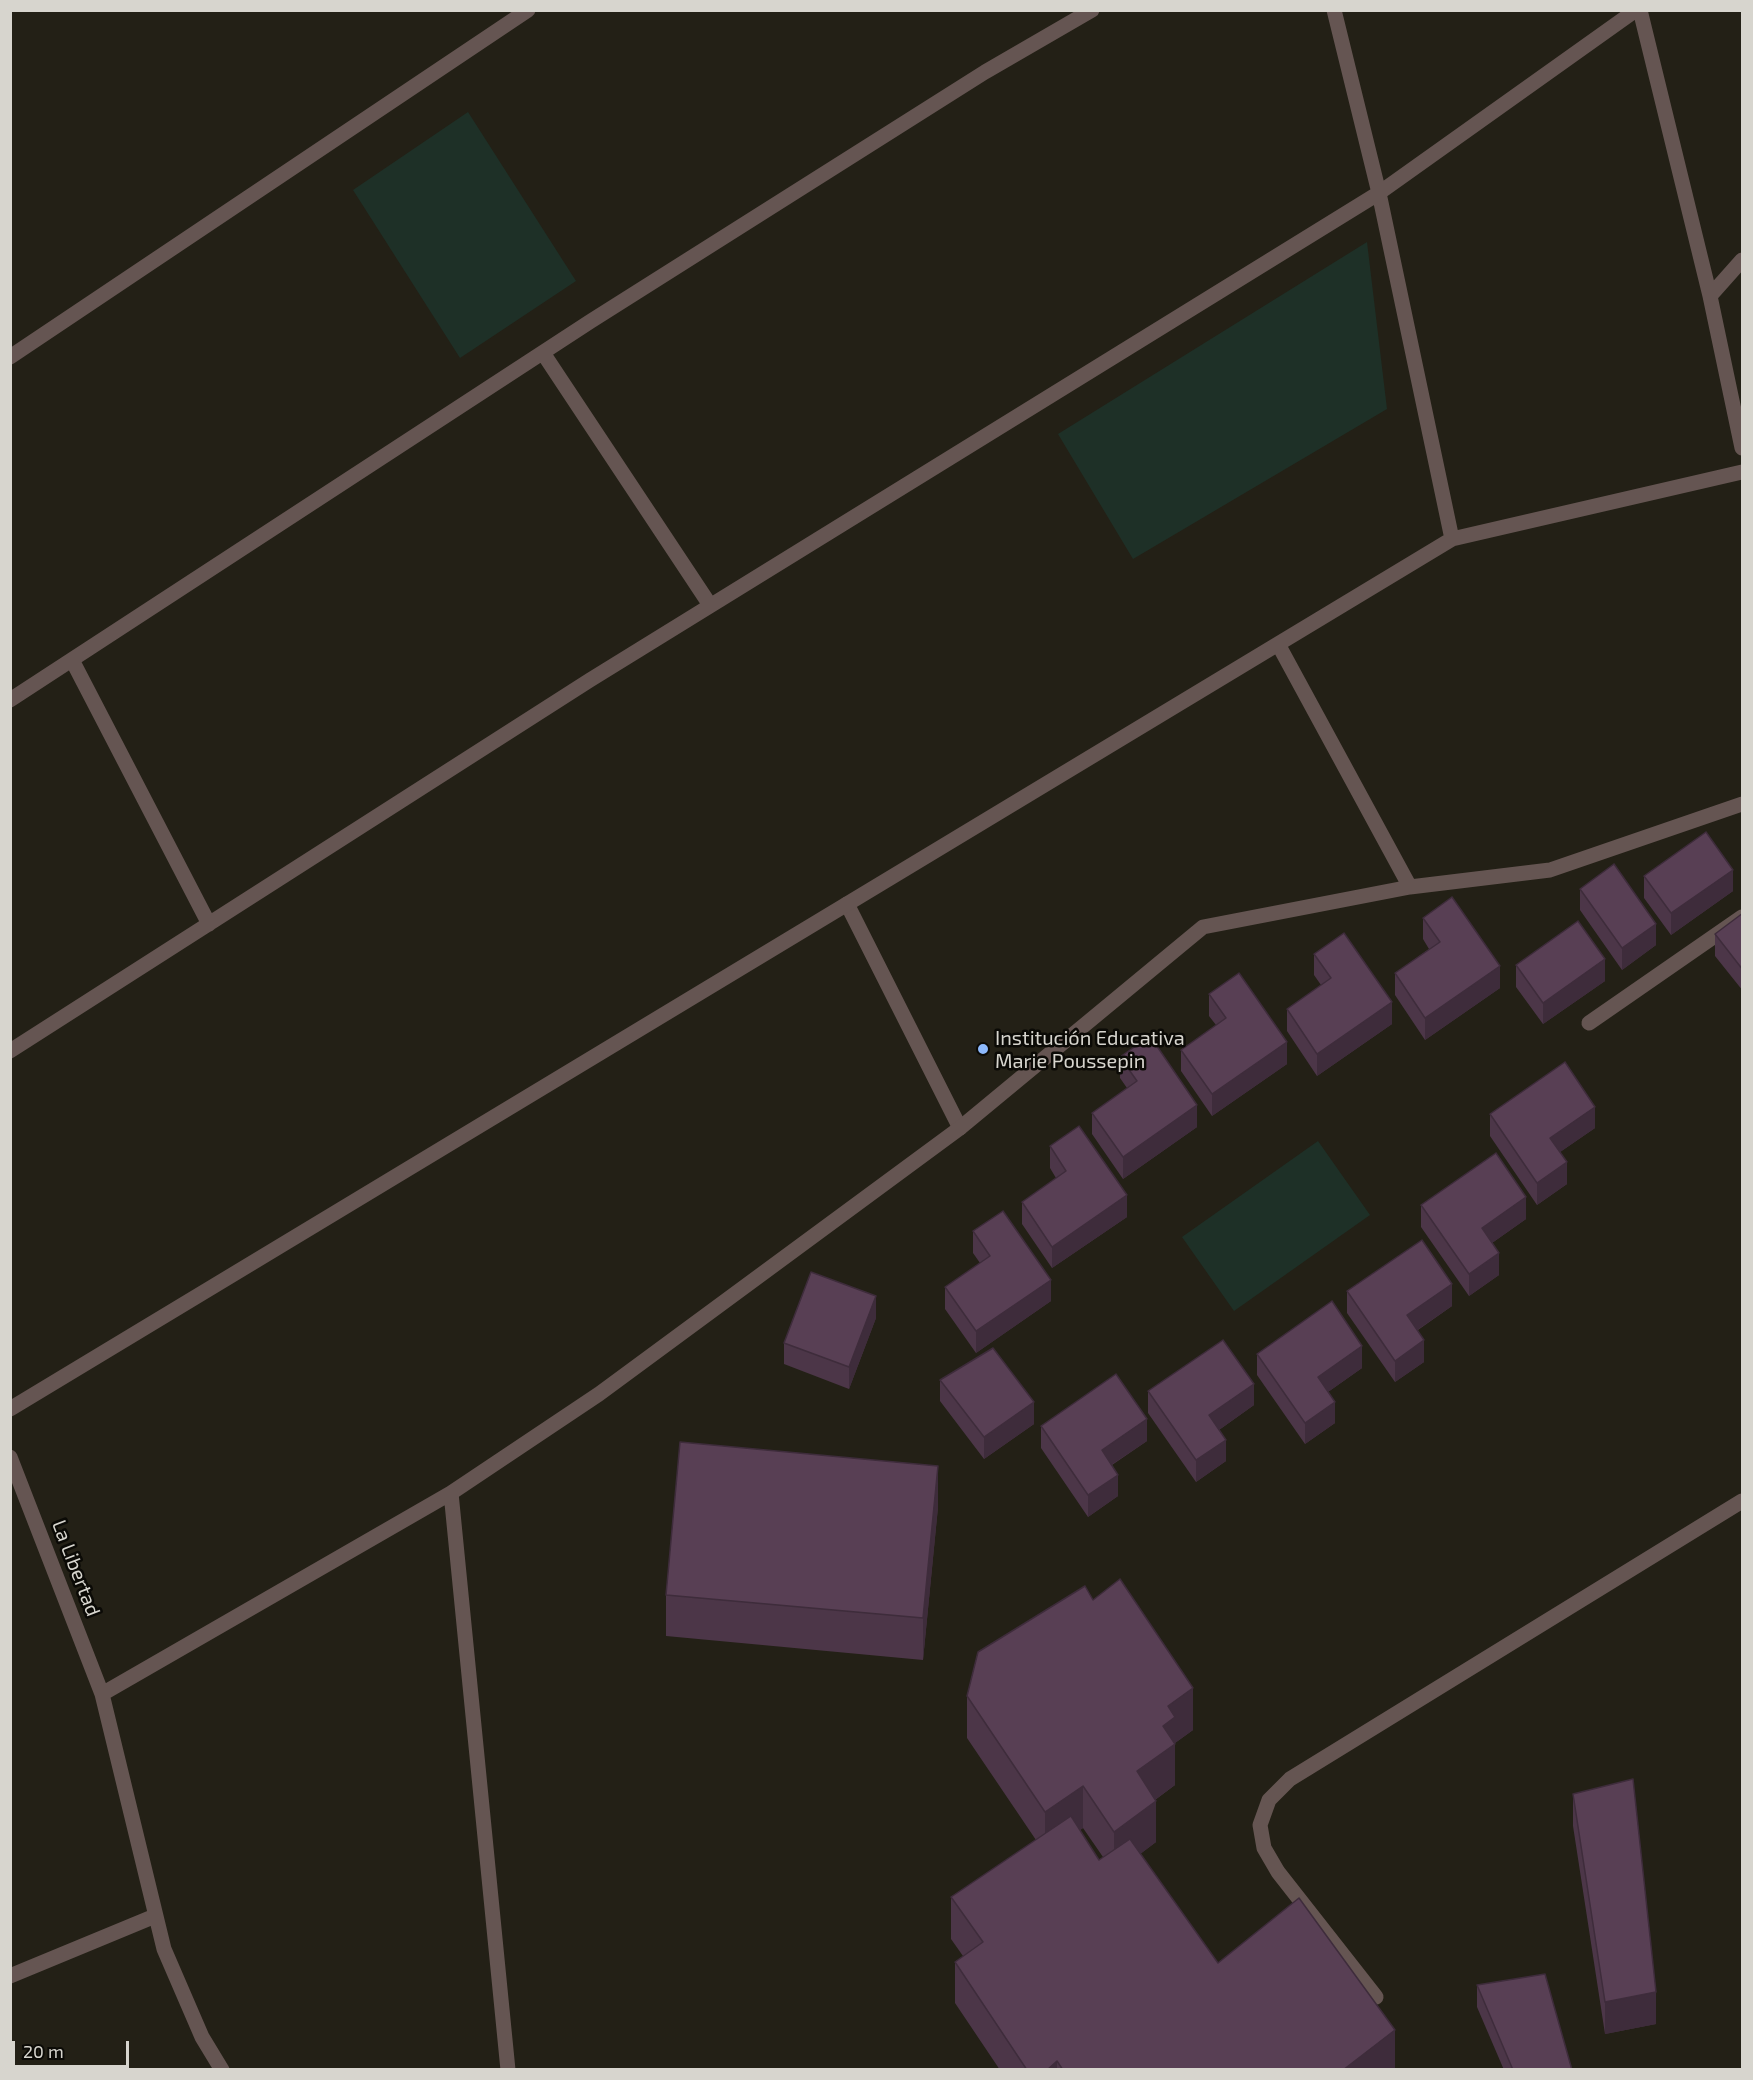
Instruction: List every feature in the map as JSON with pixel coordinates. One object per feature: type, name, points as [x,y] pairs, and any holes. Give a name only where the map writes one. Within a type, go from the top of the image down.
[{"type":"street","points":[[10,357],[528,10]]},
{"type":"street","points":[[10,700],[543,353],[974,79],[1092,10]]},
{"type":"street","points":[[1334,10],[1379,193],[1452,539]]},
{"type":"street","points":[[10,1051],[590,680],[1379,193],[1638,10],[1710,296],[1743,448]]},
{"type":"street","points":[[1710,296],[1743,260]]},
{"type":"street","points":[[543,353],[710,605]]},
{"type":"street","points":[[10,1409],[1452,539],[1743,472]]},
{"type":"street","points":[[1278,644],[1410,887]]},
{"type":"street","points":[[72,660],[209,924]]},
{"type":"street","points":[[102,1694],[451,1493],[599,1394],[960,1128],[1203,927],[1410,887],[1550,870],[1743,804]]},
{"type":"street","points":[[847,904],[960,1128]]},
{"type":"street","points":[[1589,1023],[1743,917]]},
{"type":"street","name":"La Libertad","points":[[10,1457],[102,1694],[164,1949],[202,2037],[222,2070]]},
{"type":"street","points":[[451,1493],[508,2070]]},
{"type":"street","points":[[1376,1997],[1278,1872],[1264,1848],[1260,1825],[1269,1800],[1290,1779],[1743,1501]]},
{"type":"street","points":[[10,1976],[155,1916]]},
{"type":"green space","points":[[468,112],[576,281],[460,358],[353,190]]},
{"type":"green space","points":[[1367,242],[1387,409],[1133,559],[1058,434]]},
{"type":"green space","points":[[1318,1141],[1370,1215],[1234,1311],[1182,1237]]},
{"type":"building","points":[[1706,832],[1733,870],[1671,913],[1644,876]]},
{"type":"building","points":[[1614,864],[1656,924],[1622,948],[1580,889]]},
{"type":"building","points":[[1452,897],[1500,966],[1425,1018],[1395,973],[1440,942],[1423,918]]},
{"type":"building","points":[[1743,913],[1743,970],[1715,934]]},
{"type":"building","points":[[1578,921],[1605,959],[1543,1003],[1516,965]]},
{"type":"building","points":[[1344,933],[1392,1002],[1317,1054],[1287,1009],[1331,978],[1314,954]]},
{"type":"building","points":[[1239,973],[1287,1042],[1212,1094],[1181,1050],[1226,1018],[1209,994]]},
{"type":"building","points":[[1150,1036],[1197,1105],[1123,1157],[1092,1113],[1137,1081],[1120,1057]]},
{"type":"building","points":[[1565,1062],[1595,1107],[1550,1138],[1567,1162],[1537,1183],[1490,1114]]},
{"type":"building","points":[[1079,1126],[1127,1195],[1052,1247],[1022,1202],[1066,1171],[1050,1146]]},
{"type":"building","points":[[1496,1153],[1526,1197],[1482,1228],[1499,1253],[1469,1274],[1421,1205]]},
{"type":"building","points":[[1003,1211],[1051,1280],[976,1331],[945,1287],[990,1256],[973,1231]]},
{"type":"building","points":[[1422,1240],[1452,1284],[1407,1315],[1424,1340],[1395,1361],[1347,1291]]},
{"type":"building","points":[[811,1272],[876,1296],[849,1367],[784,1343]]},
{"type":"building","points":[[1332,1301],[1362,1346],[1318,1377],[1335,1402],[1305,1423],[1257,1354]]},
{"type":"building","points":[[1223,1340],[1254,1384],[1209,1415],[1226,1440],[1196,1460],[1148,1391]]},
{"type":"building","points":[[993,1348],[1034,1402],[984,1437],[940,1380]]},
{"type":"building","points":[[1116,1374],[1147,1419],[1102,1450],[1118,1475],[1088,1495],[1041,1426]]},
{"type":"building","points":[[680,1442],[938,1466],[923,1618],[666,1595]]},
{"type":"building","points":[[1120,1579],[1193,1688],[1168,1706],[1175,1717],[1163,1726],[1175,1744],[1137,1771],[1156,1801],[1114,1832],[1083,1786],[1045,1812],[967,1696],[978,1652],[1085,1586],[1093,1600]]},
{"type":"building","points":[[1633,1779],[1656,1992],[1605,2002],[1573,1794]]},
{"type":"building","points":[[1071,1816],[1099,1860],[1130,1839],[1218,1963],[1299,1898],[1395,2030],[1343,2070],[1063,2070],[1057,2061],[1047,2070],[1027,2070],[955,1962],[983,1942],[951,1897]]},
{"type":"building","points":[[1545,1974],[1572,2070],[1513,2070],[1477,1985]]},
{"type":"place","name":"Institución Educativa Marie Poussepin","points":[[983,1049]]}]
